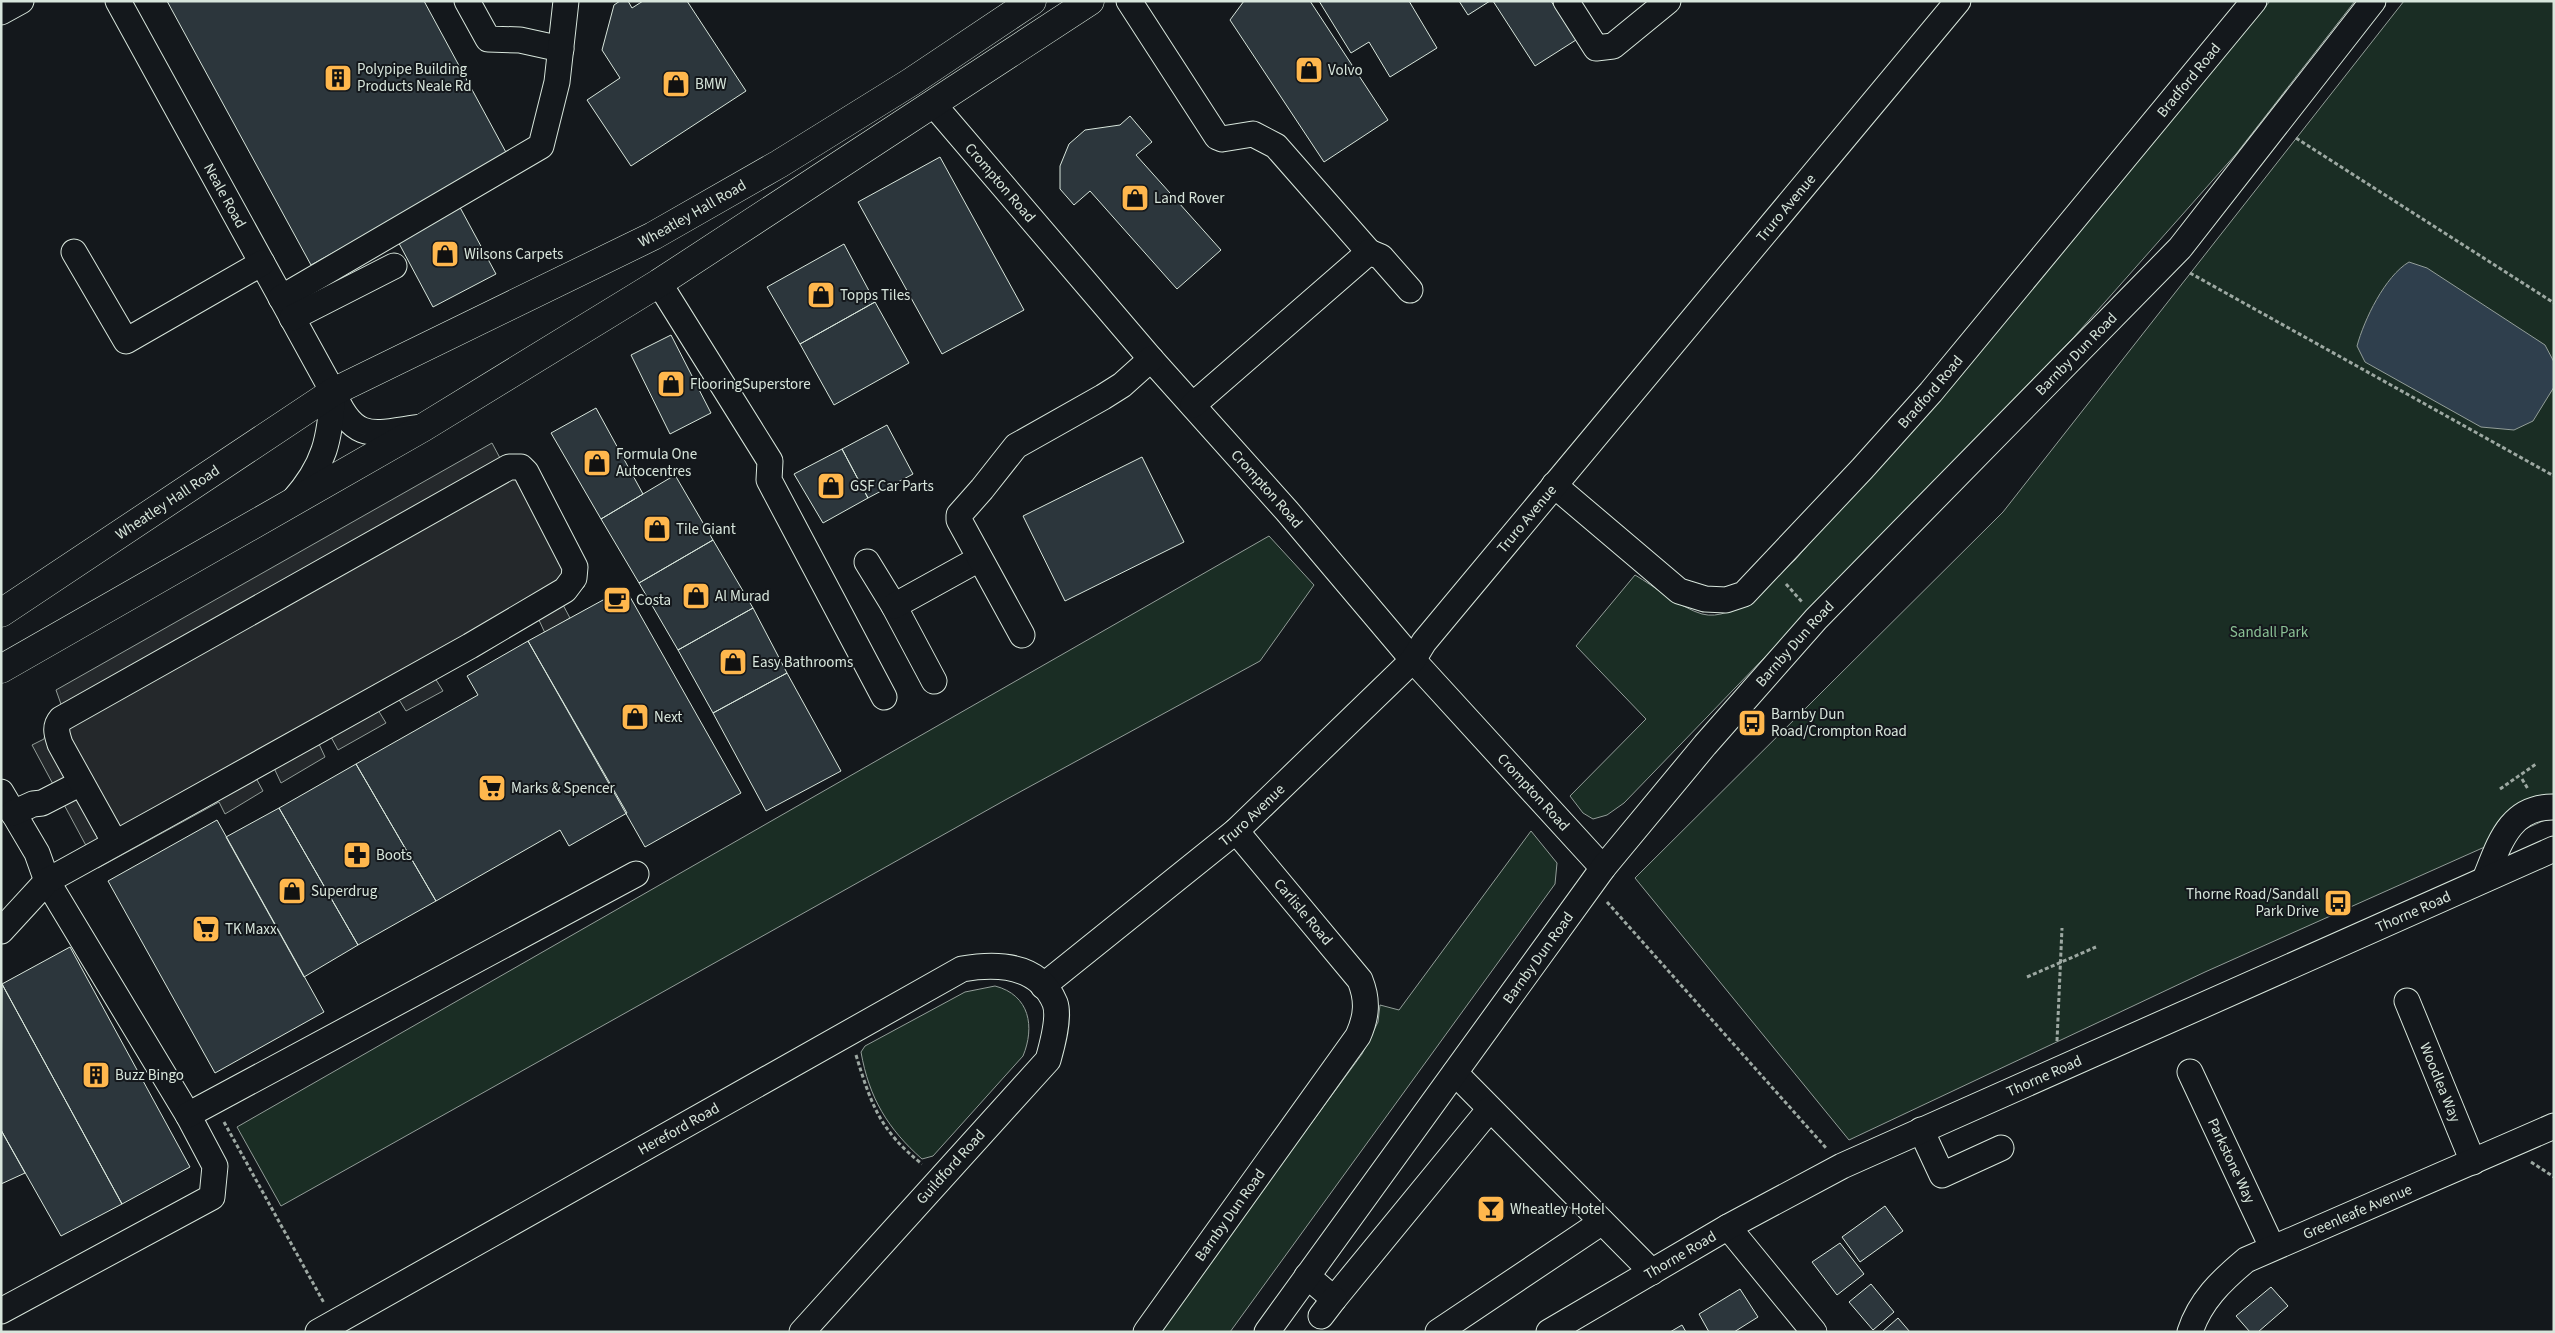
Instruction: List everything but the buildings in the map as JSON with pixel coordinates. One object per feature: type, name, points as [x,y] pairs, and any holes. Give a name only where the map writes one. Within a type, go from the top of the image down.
[{"type":"highway","name":"Wheatley Hall Road","points":[[1,613],[333,392],[653,236],[779,164],[911,82],[1032,1]]},
{"type":"highway","points":[[7,668],[424,427],[659,283],[934,105],[1090,1]]},
{"type":"street","points":[[1,12],[22,1]]},
{"type":"street","name":"Neale Road","points":[[118,1],[333,392]]},
{"type":"street","points":[[467,1],[488,39],[520,40],[560,49]]},
{"type":"street","points":[[287,308],[540,146],[557,82],[566,1]]},
{"type":"street","points":[[1129,1],[1217,137],[1222,139],[1253,134],[1276,146],[1369,252],[1381,257],[1410,290]]},
{"type":"street","points":[[1566,1],[1596,48],[1613,46],[1668,1]]},
{"type":"street","name":"Truro Avenue","points":[[1043,986],[1236,831],[1413,660],[1424,642],[1958,1]]},
{"type":"street","name":"Bradford Road","points":[[1554,485],[1679,591],[1705,599],[1726,600],[1744,594],[1862,469],[1931,392],[2254,1]]},
{"type":"street","name":"Barnby Dun Road","points":[[1267,1332],[1597,876],[1704,745],[1816,619],[2180,248],[2373,1]]},
{"type":"street","name":"Crompton Road","points":[[934,105],[1152,359],[1194,405],[1597,876]]},
{"type":"street","points":[[74,252],[126,341],[262,263]]},
{"type":"street","points":[[1194,405],[1369,252]]},
{"type":"street","points":[[287,308],[394,266]]},
{"type":"street","points":[[659,283],[770,461],[769,480],[884,697]]},
{"type":"street","points":[[1022,635],[959,520],[959,515],[1016,446],[1103,398],[1152,359]]},
{"type":"street","points":[[333,392],[340,410],[354,426],[368,434],[424,427]]},
{"type":"street","points":[[290,505],[311,481],[323,454],[331,423],[333,392]]},
{"type":"street","points":[[1,931],[47,881],[116,843],[470,646],[565,590],[574,578],[575,567],[526,472],[521,466],[509,467],[61,719],[57,724],[56,733],[81,783],[116,843]]},
{"type":"street","points":[[894,606],[979,558]]},
{"type":"street","points":[[867,562],[894,606],[934,681]]},
{"type":"street","points":[[1,1311],[212,1197],[215,1166],[188,1115],[47,881],[37,853],[9,816],[33,804],[42,803],[81,783]]},
{"type":"street","points":[[2485,879],[2505,831],[2522,816],[2539,806],[2554,807]]},
{"type":"street","name":"Carlisle Road","points":[[1236,831],[1360,980],[1366,995]]},
{"type":"street","name":"Thorne Road","points":[[1549,1332],[1728,1227],[1842,1166],[2554,849]]},
{"type":"street","points":[[188,1115],[636,874]]},
{"type":"street","name":"Hereford Road","points":[[326,1327],[962,968],[987,965],[1020,969],[1043,986]]},
{"type":"street","name":"Guildford Road","points":[[802,1332],[1048,1060],[1054,1036],[1055,1004],[1043,986]]},
{"type":"street","name":"Barnby Dun Road","points":[[1146,1332],[1358,1036],[1365,1016],[1366,995]]},
{"type":"street","name":"Woodlea Way","points":[[2407,1001],[2473,1162]]},
{"type":"street","name":"Parkstone Way","points":[[2190,1072],[2272,1247]]},
{"type":"street","points":[[1455,1073],[1489,1110],[1652,1272]]},
{"type":"street","points":[[1307,1276],[1327,1307],[1489,1110]]},
{"type":"street","name":"Greenleafe Avenue","points":[[2190,1332],[2196,1314],[2220,1282],[2246,1260],[2272,1247],[2554,1126]]},
{"type":"street","points":[[1921,1130],[1942,1175],[2002,1148]]},
{"type":"street","points":[[1438,1332],[1602,1222]]},
{"type":"street","points":[[1728,1227],[1814,1332]]},
{"type":"path","points":[[2276,126],[2554,303]]},
{"type":"path","points":[[2190,273],[2554,476]]},
{"type":"path","points":[[1771,566],[1816,619]]},
{"type":"path","points":[[2500,789],[2536,764]]},
{"type":"path","points":[[1597,876],[1842,1166]]},
{"type":"path","points":[[2057,1041],[2062,928]]},
{"type":"path","points":[[2027,977],[2096,947]]},
{"type":"path","points":[[849,1032],[869,1098],[883,1124],[902,1148],[940,1179]]},
{"type":"path","points":[[212,1102],[326,1327]]},
{"type":"green space","points":[[2270,1],[2355,1],[2236,154],[2074,337],[1624,803],[1607,815],[1593,819],[1583,813],[1570,796],[1646,719],[1576,646],[1635,575],[1685,607],[1702,614],[1715,615],[1727,612],[1753,598],[1765,588],[1795,560],[2016,305]]},
{"type":"green space","name":"Sandall Park","points":[[2404,1],[2554,1],[2554,816],[2205,972],[1849,1140],[1635,878],[2003,512]]},
{"type":"green space","points":[[1269,536],[1314,585],[1260,661],[1007,799],[281,1206],[237,1127]]},
{"type":"green space","points":[[1531,831],[1557,863],[1555,884],[1230,1332],[1158,1332],[1362,1054],[1378,1022],[1380,1005],[1399,1010]]},
{"type":"green space","points":[[995,986],[1007,990],[1016,997],[1027,1014],[1029,1034],[1023,1056],[933,1156],[922,1159],[899,1136],[882,1112],[869,1084],[861,1052],[865,1046],[965,992]]},
{"type":"shaded area","points":[[492,443],[500,458],[586,575],[584,587],[562,603],[570,618],[545,633],[538,618],[435,678],[443,691],[406,711],[398,698],[378,710],[386,723],[338,750],[331,737],[319,744],[325,757],[281,783],[274,768],[256,778],[263,791],[225,814],[219,802],[98,868],[32,745],[44,739],[46,728],[62,707],[56,690]]},
{"type":"water","points":[[2409,262],[2427,268],[2545,345],[2554,362],[2554,387],[2533,421],[2514,430],[2481,427],[2365,362],[2357,346],[2370,312],[2392,277]]},
{"type":"place","name":"Volvo","points":[[1309,70]]},
{"type":"place","name":"Polypipe Building Products Neale Rd","points":[[338,78]]},
{"type":"place","name":"BMW","points":[[676,84]]},
{"type":"place","name":"Land Rover","points":[[1135,198]]},
{"type":"place","name":"Wilsons Carpets","points":[[445,254]]},
{"type":"place","name":"Topps Tiles","points":[[821,295]]},
{"type":"place","name":"FlooringSuperstore","points":[[671,384]]},
{"type":"place","name":"Formula One Autocentres","points":[[597,463]]},
{"type":"place","name":"GSF Car Parts","points":[[831,486]]},
{"type":"place","name":"Tile Giant","points":[[657,529]]},
{"type":"place","name":"Al Murad","points":[[696,596]]},
{"type":"place","name":"Costa","points":[[617,600]]},
{"type":"place","name":"Easy Bathrooms","points":[[733,662]]},
{"type":"place","name":"Next","points":[[635,717]]},
{"type":"place","name":"Barnby Dun Road/Crompton Road","points":[[1752,723]]},
{"type":"place","name":"Marks & Spencer","points":[[492,788]]},
{"type":"place","name":"Boots","points":[[357,855]]},
{"type":"place","name":"Superdrug","points":[[292,891]]},
{"type":"place","name":"Thorne Road/Sandall Park Drive","points":[[2338,903]]},
{"type":"place","name":"TK Maxx","points":[[206,929]]},
{"type":"place","name":"Buzz Bingo","points":[[96,1075]]},
{"type":"place","name":"Wheatley Hotel","points":[[1491,1209]]}]
